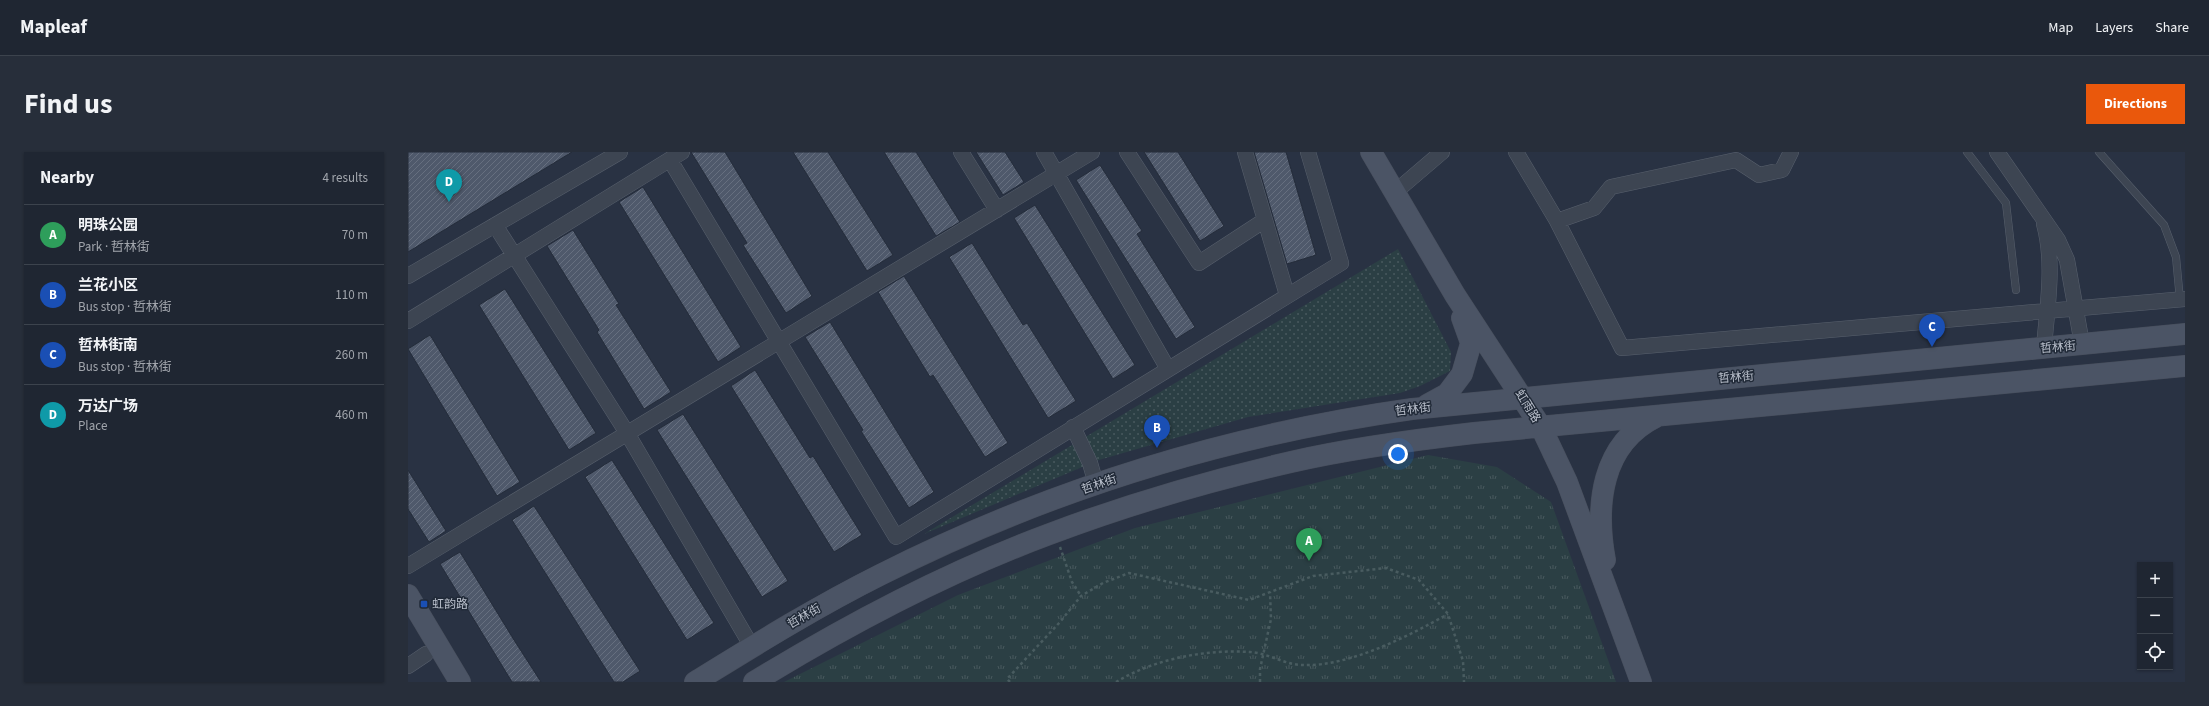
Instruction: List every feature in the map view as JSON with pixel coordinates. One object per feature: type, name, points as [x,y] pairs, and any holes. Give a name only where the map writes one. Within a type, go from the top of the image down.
[{"type":"street","points":[[408,276],[620,152]]},
{"type":"street","points":[[408,321],[682,152]]},
{"type":"street","points":[[961,152],[997,210]]},
{"type":"street","points":[[1044,152],[1168,369]]},
{"type":"street","points":[[408,566],[779,343],[1092,152]]},
{"type":"street","points":[[1127,152],[1199,263],[1265,220]]},
{"type":"street","points":[[1245,152],[1287,295]]},
{"type":"street","points":[[670,160],[896,537],[1287,295],[1342,263],[1308,152]]},
{"type":"street","name":"虹雨路","points":[[1372,152],[1394,193],[1455,295],[1541,426],[1567,482],[1640,682]]},
{"type":"street","points":[[1394,193],[1442,152]]},
{"type":"street","points":[[1516,152],[1556,221],[1622,348],[2183,299]]},
{"type":"street","points":[[1556,221],[1594,208],[1611,187],[1736,160],[1759,175],[1782,170],[1791,152]]},
{"type":"street","points":[[1997,152],[2058,240],[2067,260],[2082,344]]},
{"type":"street","points":[[2041,215],[2048,240],[2050,264],[2044,348]]},
{"type":"street","points":[[495,225],[627,433],[752,647]]},
{"type":"street","points":[[1420,408],[1436,402],[1447,394],[1462,374],[1471,343],[1455,295]]},
{"type":"street","name":"哲林街","points":[[695,682],[752,647],[873,578],[941,546],[1096,484],[1207,449],[1285,430],[1356,417],[1420,408],[2185,334]]},
{"type":"street","points":[[754,682],[893,603],[968,568],[1056,532],[1137,504],[1216,481],[1292,462],[1417,440],[1541,426],[2185,366]]},
{"type":"street","points":[[1617,619],[1601,535],[1601,498],[1615,453],[1636,429],[1659,415]]},
{"type":"street","points":[[1073,427],[1087,457],[1096,484]]},
{"type":"street","points":[[408,595],[460,682]]},
{"type":"street","points":[[408,624],[443,682]]},
{"type":"street","points":[[408,666],[426,654]]},
{"type":"lane","points":[[1967,152],[2006,203],[2016,290]]},
{"type":"lane","points":[[2099,152],[2164,225],[2176,257],[2183,299]]},
{"type":"path","points":[[1056,532],[1072,582],[1081,596]]},
{"type":"path","points":[[1003,682],[1060,622],[1081,596],[1103,583],[1129,573],[1249,600],[1313,576],[1386,568],[1419,580],[1448,614],[1463,661],[1464,682]]},
{"type":"path","points":[[1260,682],[1263,655],[1271,619],[1270,592]]},
{"type":"path","points":[[1116,682],[1134,671],[1182,657],[1223,652],[1252,652],[1303,665],[1332,663],[1360,655],[1417,632],[1448,614]]},
{"type":"path","points":[[1007,679],[1010,682]]},
{"type":"green space","points":[[1398,249],[1451,352],[1450,371],[1420,386],[1400,393],[1248,417],[1099,460],[924,534]]},
{"type":"green space","points":[[1428,455],[1497,467],[1551,502],[1616,682],[784,682],[958,595],[1135,528]]},
{"type":"building","points":[[408,152],[572,152],[408,252]]},
{"type":"building","points":[[691,152],[725,152],[812,296],[786,313],[743,245],[747,243]]},
{"type":"building","points":[[793,152],[828,152],[893,255],[867,271]]},
{"type":"building","points":[[884,152],[916,152],[960,222],[936,236]]},
{"type":"building","points":[[976,152],[1005,152],[1024,182],[1003,195]]},
{"type":"building","points":[[1144,152],[1178,152],[1224,226],[1200,241]]},
{"type":"building","points":[[1254,152],[1286,152],[1316,255],[1287,264]]},
{"type":"building","points":[[1100,165],[1142,231],[1137,234],[1195,327],[1176,339],[1076,180]]},
{"type":"building","points":[[643,187],[741,347],[718,362],[619,202]]},
{"type":"building","points":[[1035,205],[1135,365],[1113,379],[1014,218]]},
{"type":"building","points":[[573,230],[619,304],[616,305],[671,392],[644,409],[597,332],[599,330],[547,246]]},
{"type":"building","points":[[972,243],[1023,325],[1027,323],[1076,401],[1048,418],[949,257]]},
{"type":"building","points":[[904,276],[1008,443],[985,457],[933,375],[930,377],[878,292]]},
{"type":"building","points":[[505,289],[596,433],[569,450],[479,305]]},
{"type":"building","points":[[830,322],[934,492],[909,508],[861,431],[863,430],[805,337]]},
{"type":"building","points":[[430,335],[520,482],[497,496],[408,349]]},
{"type":"building","points":[[755,370],[810,458],[813,456],[862,535],[834,552],[731,386]]},
{"type":"building","points":[[683,414],[788,581],[762,597],[657,430]]},
{"type":"building","points":[[612,460],[714,623],[687,640],[585,477]]},
{"type":"building","points":[[408,470],[446,531],[429,542],[408,509]]},
{"type":"building","points":[[534,506],[640,671],[623,682],[614,682],[512,520]]},
{"type":"building","points":[[460,552],[541,682],[512,682],[440,564]]},
{"type":"place","name":"万达广场","points":[[449,202]]},
{"type":"place","name":"哲林街南","points":[[1932,347]]},
{"type":"place","name":"兰花小区","points":[[1157,448]]},
{"type":"place","name":"明珠公园","points":[[1309,561]]},
{"type":"place","name":"虹韵路","points":[[424,604]]}]
